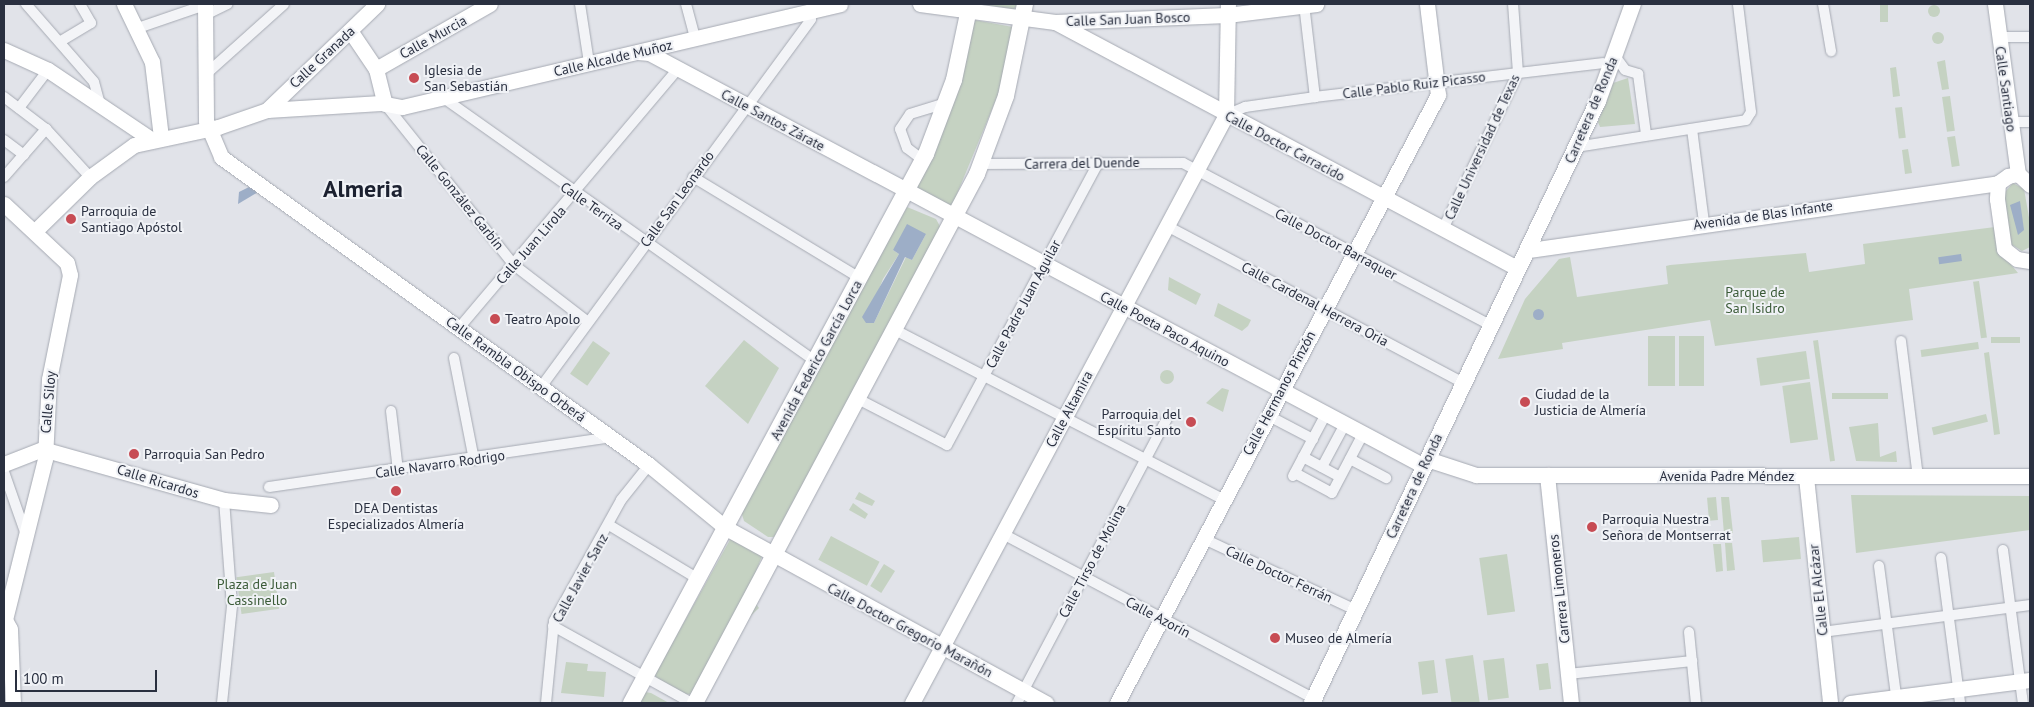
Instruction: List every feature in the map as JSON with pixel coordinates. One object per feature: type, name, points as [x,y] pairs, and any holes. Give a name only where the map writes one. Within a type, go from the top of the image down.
[{"type":"main road","name":"Carretera de Ronda","points":[[1517,268],[1529,250],[1576,146],[1609,59],[1624,4]]},
{"type":"main road","name":"Carretera de Ronda","points":[[1313,701],[1517,268],[1633,4]]},
{"type":"main road","name":"Avenida Federico García Lorca","points":[[631,703],[923,160],[947,103],[970,6]]},
{"type":"main road","points":[[694,703],[895,330],[981,164],[1006,96],[1024,11]]},
{"type":"street","points":[[26,4],[61,41],[94,82],[99,101]]},
{"type":"street","points":[[61,41],[91,23],[80,4]]},
{"type":"street","points":[[124,4],[152,62],[156,139]]},
{"type":"street","points":[[136,29],[205,8],[228,4]]},
{"type":"street","points":[[205,75],[284,4]]},
{"type":"street","name":"Calle Granada","points":[[266,110],[351,32],[377,4]]},
{"type":"street","name":"Calle Murcia","points":[[376,69],[490,4]]},
{"type":"street","points":[[580,4],[589,63]]},
{"type":"street","points":[[686,4],[695,38]]},
{"type":"street","name":"Calle Alcalde Muñoz","points":[[655,52],[695,38],[840,4]]},
{"type":"street","points":[[920,4],[970,6]]},
{"type":"street","points":[[1308,4],[1315,97]]},
{"type":"street","name":"Calle San Juan Bosco","points":[[970,6],[1024,11],[1055,22],[1308,4]]},
{"type":"street","name":"Calle Hermanos Pinzón","points":[[1117,703],[1222,499],[1438,95],[1426,4]]},
{"type":"street","name":"Calle Universidad de Texas","points":[[1443,229],[1518,73],[1514,4]]},
{"type":"street","points":[[1576,146],[1646,134],[1738,124],[1751,112],[1738,4]]},
{"type":"street","points":[[1823,4],[1831,51]]},
{"type":"street","name":"Calle Santiago","points":[[1995,4],[2018,174]]},
{"type":"street","points":[[205,8],[205,75],[213,128]]},
{"type":"street","points":[[1226,115],[1227,10]]},
{"type":"street","name":"Calle San Leonardo","points":[[541,387],[645,242],[811,19],[806,12]]},
{"type":"street","points":[[1090,42],[1089,33],[1098,20]]},
{"type":"street","name":"Calle Doctor Carracido","points":[[1055,22],[1226,115],[1517,268]]},
{"type":"street","points":[[351,32],[376,69],[385,104]]},
{"type":"street","points":[[2000,37],[2030,37]]},
{"type":"street","points":[[4,50],[48,70],[156,139]]},
{"type":"street","name":"Calle Alcalde Muñoz","points":[[266,110],[296,106],[385,104],[402,107],[445,99],[638,52]]},
{"type":"street","name":"Calle Santos Zárate","points":[[638,52],[655,52],[678,69],[746,105],[904,195]]},
{"type":"street","points":[[1609,59],[1625,70],[1638,74],[1646,134]]},
{"type":"street","name":"Calle Pablo Ruiz Picasso","points":[[1226,115],[1245,107],[1518,73],[1609,59]]},
{"type":"street","name":"Calle Juan Lirola","points":[[459,328],[678,69]]},
{"type":"street","points":[[19,108],[48,70]]},
{"type":"street","points":[[288,90],[296,106]]},
{"type":"street","points":[[4,97],[46,129],[90,177]]},
{"type":"street","name":"Calle Terriza","points":[[445,99],[575,193],[815,361]]},
{"type":"street","points":[[923,160],[907,148],[900,128],[910,114],[947,103]]},
{"type":"street","name":"Calle González Garbín","points":[[385,104],[514,265],[588,322]]},
{"type":"street","points":[[4,204],[35,231],[90,177],[128,147],[156,139],[213,128],[266,110]]},
{"type":"street","name":"Calle Altamira","points":[[912,703],[1226,115]]},
{"type":"street","points":[[2011,122],[2030,122]]},
{"type":"street","name":"Calle Rambla Obispo Orberá","points":[[213,128],[217,151],[256,182],[610,437],[726,528],[774,556]]},
{"type":"street","points":[[4,177],[46,129]]},
{"type":"street","points":[[1692,130],[1704,223]]},
{"type":"street","points":[[4,140],[24,155]]},
{"type":"street","name":"Calle Padre Juan Aguilar","points":[[858,399],[947,445],[1099,162]]},
{"type":"street","name":"Carrera del Duende","points":[[981,164],[1183,163]]},
{"type":"street","name":"Calle Doctor Barraquer","points":[[1183,163],[1490,326]]},
{"type":"street","points":[[2018,174],[2030,185]]},
{"type":"street","name":"Avenida de Blas Infante","points":[[1529,250],[1704,223],[1998,184],[2018,174]]},
{"type":"street","points":[[693,177],[860,278]]},
{"type":"street","points":[[1998,184],[2004,248],[2017,260],[2030,262]]},
{"type":"street","name":"Calle Poeta Paco Aquino","points":[[904,195],[953,221],[1044,264],[1363,434],[1425,462]]},
{"type":"street","name":"Calle Cardenal Herrera Oria","points":[[1167,226],[1463,383]]},
{"type":"street","name":"Calle Siloy","points":[[10,700],[5,620],[24,536],[38,499],[46,449],[49,378],[70,279],[67,263],[35,231]]},
{"type":"street","points":[[895,330],[1222,499]]},
{"type":"street","points":[[1901,341],[1918,476]]},
{"type":"street","points":[[454,358],[474,460]]},
{"type":"street","points":[[390,411],[398,471]]},
{"type":"street","points":[[1326,414],[1294,475],[1332,493],[1363,434]]},
{"type":"street","points":[[1267,415],[1313,439]]},
{"type":"street","name":"Calle Tirso de Molina","points":[[1020,697],[1167,418]]},
{"type":"street","points":[[1322,467],[1345,424]]},
{"type":"street","name":"Calle Navarro Rodrigo","points":[[269,487],[474,460],[610,437]]},
{"type":"street","points":[[4,464],[46,449]]},
{"type":"street","name":"Calle Ricardos","points":[[46,449],[224,500],[271,506]]},
{"type":"street","points":[[1303,457],[1340,477]]},
{"type":"street","points":[[1350,459],[1386,478]]},
{"type":"street","name":"Avenida Padre Méndez","points":[[1425,462],[1470,475],[2030,476]]},
{"type":"street","name":"Calle Javier Sanz","points":[[546,703],[553,626],[621,500],[649,466]]},
{"type":"street","points":[[4,472],[24,536]]},
{"type":"street","name":"Carrera Limoneros","points":[[1547,475],[1571,703]]},
{"type":"street","name":"Calle El Alcázar","points":[[1806,476],[1830,703]]},
{"type":"street","points":[[222,703],[232,606],[224,500]]},
{"type":"street","points":[[609,525],[698,579]]},
{"type":"street","name":"Calle Azorín","points":[[1003,534],[1313,701]]},
{"type":"street","name":"Calle Doctor Ferrán","points":[[1202,538],[1356,610]]},
{"type":"street","points":[[2003,550],[2010,608],[2025,681],[2023,703]]},
{"type":"street","name":"Calle Doctor Gregorio Marañón","points":[[774,556],[942,647],[1020,697],[1046,703]]},
{"type":"street","points":[[1941,558],[1959,696]]},
{"type":"street","points":[[1879,566],[1897,700]]},
{"type":"street","points":[[1822,632],[2030,605]]},
{"type":"street","points":[[553,626],[645,678],[694,703]]},
{"type":"street","points":[[551,643],[564,632]]},
{"type":"street","points":[[1689,632],[1696,703]]},
{"type":"street","points":[[1568,674],[1692,660]]},
{"type":"street","points":[[1850,703],[1959,696],[2025,681]]},
{"type":"green space","points":[[977,4],[1018,4],[1014,9]]},
{"type":"green space","points":[[1880,4],[1888,4],[1888,22],[1880,22]]},
{"type":"green space","points":[[1934,5],[1940,11],[1934,17],[1928,11]]},
{"type":"green space","points":[[975,20],[1013,27],[1000,90],[952,206],[918,192],[915,184],[932,159]]},
{"type":"green space","points":[[1936,32],[1940,32],[1944,38],[1940,44],[1936,44],[1932,40],[1932,36]]},
{"type":"green space","points":[[1945,60],[1949,89],[1942,90],[1937,62]]},
{"type":"green space","points":[[1896,67],[1900,96],[1893,97],[1890,68]]},
{"type":"green space","points":[[1628,78],[1635,124],[1600,127],[1598,122],[1613,83]]},
{"type":"green space","points":[[1950,96],[1955,131],[1947,132],[1942,97]]},
{"type":"green space","points":[[1902,107],[1906,138],[1899,139],[1895,108]]},
{"type":"green space","points":[[1955,136],[1960,166],[1952,167],[1947,137]]},
{"type":"green space","points":[[1908,149],[1912,173],[1905,174],[1902,150]]},
{"type":"green space","points":[[2013,183],[2024,189],[2030,223],[2030,247],[2022,251],[2009,243],[2003,194]]},
{"type":"green space","points":[[907,207],[936,219],[941,228],[774,537],[768,537],[744,521],[741,511]],"holes":[[[926,234],[912,260],[906,257],[874,323],[866,323],[883,279],[899,254],[893,250]]]},
{"type":"green space","name":"Parque de San Isidro","points":[[1995,227],[2004,256],[2018,273],[1909,289],[1913,320],[1715,346],[1710,320],[1562,343],[1563,349],[1498,359],[1525,299],[1559,259],[1570,257],[1577,297],[1668,284],[1666,266],[1670,265],[1806,253],[1809,272],[1865,264],[1863,244]]},
{"type":"green space","points":[[1169,277],[1201,294],[1196,305],[1168,290]]},
{"type":"green space","points":[[1979,281],[1987,337],[1981,338],[1973,282]]},
{"type":"green space","points":[[1218,303],[1251,320],[1248,326],[1242,331],[1214,316]]},
{"type":"green space","points":[[1648,336],[1675,336],[1675,386],[1648,386]]},
{"type":"green space","points":[[1679,336],[1704,336],[1704,386],[1679,386]]},
{"type":"green space","points":[[1991,337],[2020,337],[2020,343],[1991,343]]},
{"type":"green space","points":[[744,340],[779,368],[748,424],[705,386]]},
{"type":"green space","points":[[1818,340],[1835,461],[1830,462],[1813,341]]},
{"type":"green space","points":[[593,341],[610,353],[587,386],[570,374]]},
{"type":"green space","points":[[1978,342],[1979,349],[1922,357],[1921,350]]},
{"type":"green space","points":[[1806,351],[1810,379],[1760,386],[1756,358]]},
{"type":"green space","points":[[1989,352],[2000,434],[1994,435],[1984,353]]},
{"type":"green space","points":[[1167,370],[1172,372],[1174,377],[1172,382],[1167,384],[1162,382],[1160,377],[1162,372]]},
{"type":"green space","points":[[1810,382],[1818,439],[1790,443],[1782,386]]},
{"type":"green space","points":[[1222,388],[1229,390],[1223,412],[1206,403]]},
{"type":"green space","points":[[1832,393],[1888,393],[1888,399],[1832,399]]},
{"type":"green space","points":[[1986,414],[1988,422],[1934,435],[1932,428]]},
{"type":"green space","points":[[1878,423],[1880,457],[1896,451],[1897,462],[1856,461],[1849,427]]},
{"type":"green space","points":[[859,492],[875,501],[872,506],[855,499]]},
{"type":"green space","points":[[1851,495],[2030,496],[2030,530],[1856,553]]},
{"type":"green space","points":[[1716,497],[1718,520],[1709,521],[1707,498]]},
{"type":"green space","points":[[1721,497],[1729,497],[1733,533],[1724,534]]},
{"type":"green space","points":[[853,503],[868,514],[865,519],[849,510]]},
{"type":"green space","points":[[831,536],[880,562],[867,586],[818,560]]},
{"type":"green space","points":[[1799,537],[1801,559],[1763,562],[1761,540]]},
{"type":"green space","points":[[731,538],[762,556],[748,592],[759,608],[720,645],[693,694],[684,694],[657,680],[655,674]]},
{"type":"green space","points":[[1725,543],[1732,543],[1735,570],[1727,571]]},
{"type":"green space","points":[[1713,544],[1721,544],[1723,571],[1716,572]]},
{"type":"green space","points":[[1507,554],[1515,611],[1487,615],[1479,558]]},
{"type":"green space","points":[[884,564],[895,571],[881,593],[870,586]]},
{"type":"green space","name":"Plaza de Juan Cassinello","points":[[274,572],[279,609],[242,614],[236,577]]},
{"type":"green space","points":[[1473,655],[1480,703],[1451,703],[1445,659]]},
{"type":"green space","points":[[1504,658],[1509,698],[1488,700],[1483,661]]},
{"type":"green space","points":[[1434,660],[1438,693],[1422,695],[1418,662]]},
{"type":"green space","points":[[566,662],[588,664],[587,671],[606,672],[604,697],[561,693]]},
{"type":"green space","points":[[1548,663],[1551,689],[1539,690],[1536,664]]},
{"type":"green space","points":[[645,692],[651,693],[669,703],[639,703]]},
{"type":"water","points":[[251,186],[260,191],[238,204],[239,192]]},
{"type":"water","points":[[2020,201],[2024,230],[2018,235],[2010,205]]},
{"type":"water","points":[[907,224],[926,234],[912,260],[905,257],[874,323],[866,323],[862,317],[899,254],[893,250]]},
{"type":"water","points":[[1961,254],[1962,261],[1939,264],[1938,257]]},
{"type":"water","points":[[1538,308],[1544,314],[1538,320],[1532,314]]},
{"type":"place","name":"Iglesia de San Sebastián","points":[[414,78]]},
{"type":"place","name":"Parroquia de Santiago Apóstol","points":[[71,219]]},
{"type":"place","name":"Teatro Apolo","points":[[495,319]]},
{"type":"place","name":"Ciudad de la Justicia de Almería","points":[[1525,402]]},
{"type":"place","name":"Parroquia del Espíritu Santo","points":[[1191,422]]},
{"type":"place","name":"Parroquia San Pedro","points":[[134,454]]},
{"type":"place","name":"DEA Dentistas Especializados Almería","points":[[396,491]]},
{"type":"place","name":"Parroquia Nuestra Señora de Montserrat","points":[[1592,527]]},
{"type":"place","name":"Museo de Almería","points":[[1275,638]]},
{"type":"district","name":"Almeria","points":[[363,189]]}]
